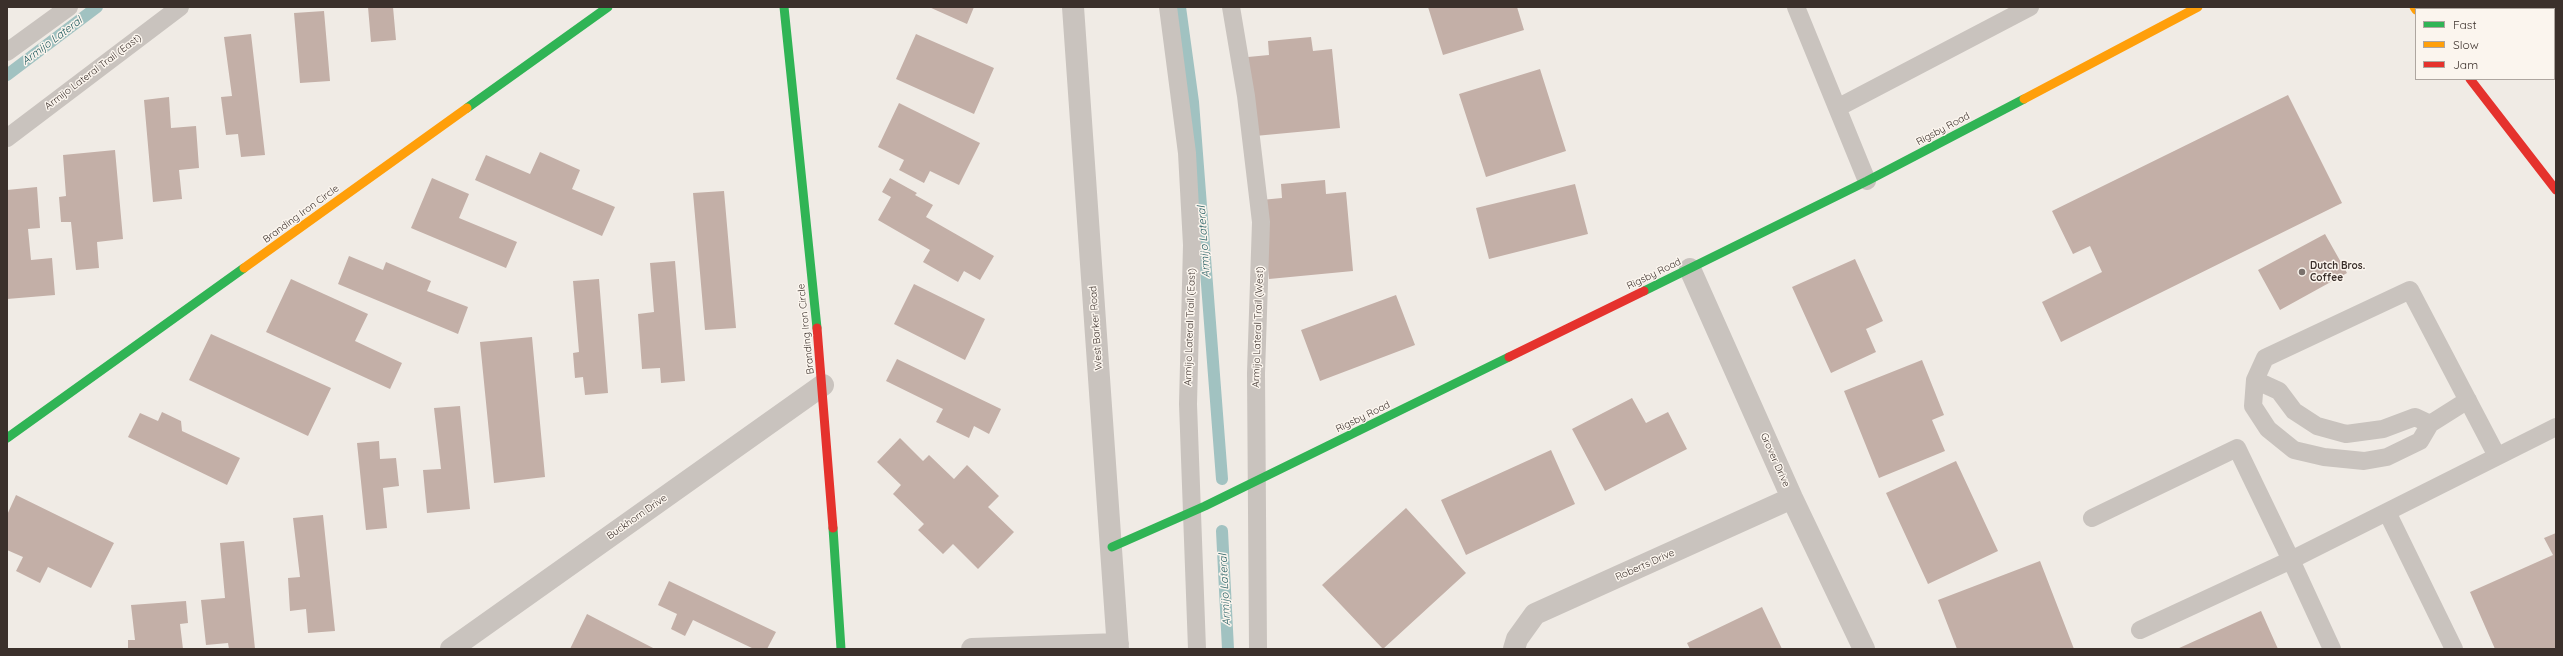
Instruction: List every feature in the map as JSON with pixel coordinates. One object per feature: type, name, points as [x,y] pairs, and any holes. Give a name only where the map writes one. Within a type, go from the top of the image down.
[{"type":"street","name":"Branding Iron Circle","points":[[7,438],[608,7]]},
{"type":"street","name":"Branding Iron Circle","points":[[784,7],[823,385],[841,649]]},
{"type":"street","name":"West Barker Road","points":[[1073,7],[1118,646]]},
{"type":"street","name":"Rigsby Road","points":[[1112,547],[1256,481],[1867,181],[2187,10]]},
{"type":"street","points":[[2471,80],[2556,190]]},
{"type":"street","name":"Grover Drive","points":[[1690,269],[1792,498],[1864,649]]},
{"type":"street","name":"Buckhorn Drive","points":[[451,649],[823,385]]},
{"type":"street","name":"Roberts Drive","points":[[1514,649],[1517,639],[1535,614],[1792,498]]},
{"type":"street","points":[[972,649],[1118,646]]},
{"type":"lane","points":[[7,52],[69,7]]},
{"type":"lane","name":"Armijo Lateral Trail (East)","points":[[7,138],[180,7]]},
{"type":"lane","name":"Armijo Lateral Trail (East)","points":[[1168,7],[1188,153],[1192,245],[1188,404],[1197,649]]},
{"type":"lane","name":"Armijo Lateral Trail (West)","points":[[1231,7],[1246,96],[1261,222],[1256,374],[1258,649]]},
{"type":"lane","points":[[1796,7],[1867,181]]},
{"type":"lane","points":[[1838,107],[2030,7]]},
{"type":"lane","points":[[2468,400],[2430,424],[2420,441],[2387,457],[2364,461],[2324,457],[2294,450],[2268,429],[2253,406],[2255,380],[2265,358],[2410,290],[2498,456]]},
{"type":"lane","points":[[2255,380],[2278,391],[2294,411],[2317,426],[2346,434],[2383,429],[2415,416],[2430,424]]},
{"type":"lane","points":[[2140,630],[2291,560],[2556,427]]},
{"type":"lane","points":[[2092,518],[2237,448],[2332,649]]},
{"type":"lane","points":[[2387,512],[2454,649]]},
{"type":"building","points":[[368,7],[393,7],[396,40],[371,42]]},
{"type":"building","points":[[929,7],[974,7],[967,24]]},
{"type":"building","points":[[1428,7],[1517,7],[1524,30],[1443,55]]},
{"type":"building","points":[[324,11],[330,81],[300,83],[294,13]]},
{"type":"building","points":[[251,34],[265,155],[241,157],[238,134],[226,135],[221,97],[232,96],[224,37]]},
{"type":"building","points":[[916,34],[994,68],[974,114],[896,79]]},
{"type":"building","points":[[1311,37],[1313,51],[1332,49],[1340,128],[1255,136],[1248,57],[1269,55],[1268,41]]},
{"type":"building","points":[[1540,69],[1566,151],[1486,177],[1459,94]]},
{"type":"building","points":[[2288,95],[2342,203],[2061,342],[2042,302],[2102,272],[2090,246],[2073,254],[2052,211]]},
{"type":"building","points":[[169,97],[171,128],[196,126],[199,168],[179,170],[182,199],[153,202],[144,100]]},
{"type":"building","points":[[899,103],[980,143],[959,185],[930,171],[924,183],[899,170],[904,160],[878,147]]},
{"type":"building","points":[[115,150],[123,239],[97,242],[99,268],[76,270],[71,222],[61,222],[59,197],[66,196],[63,155]]},
{"type":"building","points":[[540,152],[580,170],[572,189],[615,207],[602,236],[475,180],[486,155],[530,174]]},
{"type":"building","points":[[432,178],[469,194],[459,218],[517,242],[506,268],[411,228]]},
{"type":"building","points":[[890,178],[917,193],[915,195],[933,205],[926,217],[994,256],[980,280],[964,271],[958,282],[923,262],[930,250],[878,220],[891,197],[882,192]]},
{"type":"building","points":[[1325,180],[1326,194],[1346,192],[1353,271],[1269,279],[1261,200],[1282,198],[1281,184]]},
{"type":"building","points":[[1575,184],[1588,234],[1489,259],[1476,208]]},
{"type":"building","points":[[37,187],[40,228],[28,229],[31,260],[52,258],[55,295],[7,299],[7,190]]},
{"type":"building","points":[[724,191],[736,328],[705,330],[693,193]]},
{"type":"building","name":"Dutch Bros. Coffee","points":[[2325,234],[2347,273],[2280,310],[2258,270]]},
{"type":"building","points":[[349,256],[383,270],[386,262],[431,281],[427,291],[468,307],[458,334],[338,284]]},
{"type":"building","points":[[1855,259],[1883,321],[1866,329],[1876,352],[1831,373],[1792,287]]},
{"type":"building","points":[[675,261],[685,381],[661,383],[660,368],[642,369],[638,314],[654,312],[650,263]]},
{"type":"building","points":[[291,279],[368,314],[355,341],[402,363],[390,389],[266,332]]},
{"type":"building","points":[[599,279],[608,393],[585,395],[583,377],[575,378],[573,353],[579,352],[573,281]]},
{"type":"building","points":[[914,284],[985,319],[965,360],[894,324]]},
{"type":"building","points":[[1396,295],[1415,345],[1320,381],[1301,330]]},
{"type":"building","points":[[211,334],[331,388],[308,436],[189,380]]},
{"type":"building","points":[[532,337],[545,477],[494,483],[480,342]]},
{"type":"building","points":[[897,359],[1001,409],[989,434],[974,426],[969,438],[936,422],[943,409],[886,381]]},
{"type":"building","points":[[1922,360],[1944,415],[1932,420],[1945,451],[1879,478],[1844,391]]},
{"type":"building","points":[[1632,398],[1646,423],[1668,412],[1687,449],[1605,491],[1572,429]]},
{"type":"building","points":[[460,406],[470,509],[427,513],[423,470],[441,469],[434,408]]},
{"type":"building","points":[[162,412],[181,421],[182,431],[240,458],[227,485],[128,437],[140,413],[158,421]]},
{"type":"building","points":[[900,438],[923,461],[929,455],[954,479],[967,465],[999,496],[988,507],[1014,532],[978,569],[953,544],[943,554],[918,530],[924,524],[893,494],[901,485],[877,462]]},
{"type":"building","points":[[379,441],[380,459],[396,458],[399,486],[383,488],[387,528],[366,530],[357,443]]},
{"type":"building","points":[[1551,450],[1575,504],[1466,555],[1441,500]]},
{"type":"building","points":[[1956,461],[1998,551],[1928,584],[1886,493]]},
{"type":"building","points":[[16,495],[114,543],[91,588],[48,567],[40,583],[16,571],[23,557],[7,550],[7,515]]},
{"type":"building","points":[[1406,508],[1466,573],[1383,649],[1322,585]]},
{"type":"building","points":[[323,515],[335,631],[308,633],[306,609],[290,611],[288,578],[300,577],[293,518]]},
{"type":"building","points":[[2556,533],[2556,649],[2495,649],[2470,592],[2553,555],[2544,538]]},
{"type":"building","points":[[244,541],[255,649],[229,649],[228,643],[206,645],[201,600],[225,598],[220,543]]},
{"type":"building","points":[[2040,561],[2074,649],[1957,649],[1938,600]]},
{"type":"building","points":[[669,581],[776,632],[767,649],[754,649],[693,620],[685,636],[671,629],[677,614],[658,605]]},
{"type":"building","points":[[186,601],[188,623],[180,624],[183,649],[128,649],[128,640],[135,640],[131,605]]},
{"type":"building","points":[[1762,607],[1782,649],[1690,649],[1687,643]]},
{"type":"building","points":[[2261,611],[2278,649],[2177,649]]},
{"type":"building","points":[[587,614],[655,649],[570,649]]},
{"type":"waterway","name":"Armijo Lateral","points":[[7,75],[97,7]]},
{"type":"waterway","name":"Armijo Lateral","points":[[1180,7],[1193,102],[1222,479]]},
{"type":"waterway","name":"Armijo Lateral","points":[[1222,531],[1228,649]]},
{"type":"traffic: fast","points":[[467,108],[608,7]]},
{"type":"traffic: fast","points":[[784,7],[817,328]]},
{"type":"traffic: fast","points":[[1644,291],[1867,181],[2024,99]]},
{"type":"traffic: fast","points":[[7,438],[244,268]]},
{"type":"traffic: fast","points":[[1112,547],[1205,506],[1509,357]]},
{"type":"traffic: fast","points":[[833,528],[841,649]]},
{"type":"traffic: slow","points":[[2024,99],[2198,7]]},
{"type":"traffic: slow","points":[[244,268],[467,108]]},
{"type":"traffic: jam","points":[[2471,80],[2556,190]]},
{"type":"traffic: jam","points":[[1509,357],[1644,291]]},
{"type":"traffic: jam","points":[[817,328],[833,528]]},
{"type":"place","name":"Dutch Bros. Coffee","points":[[2302,272]]}]
